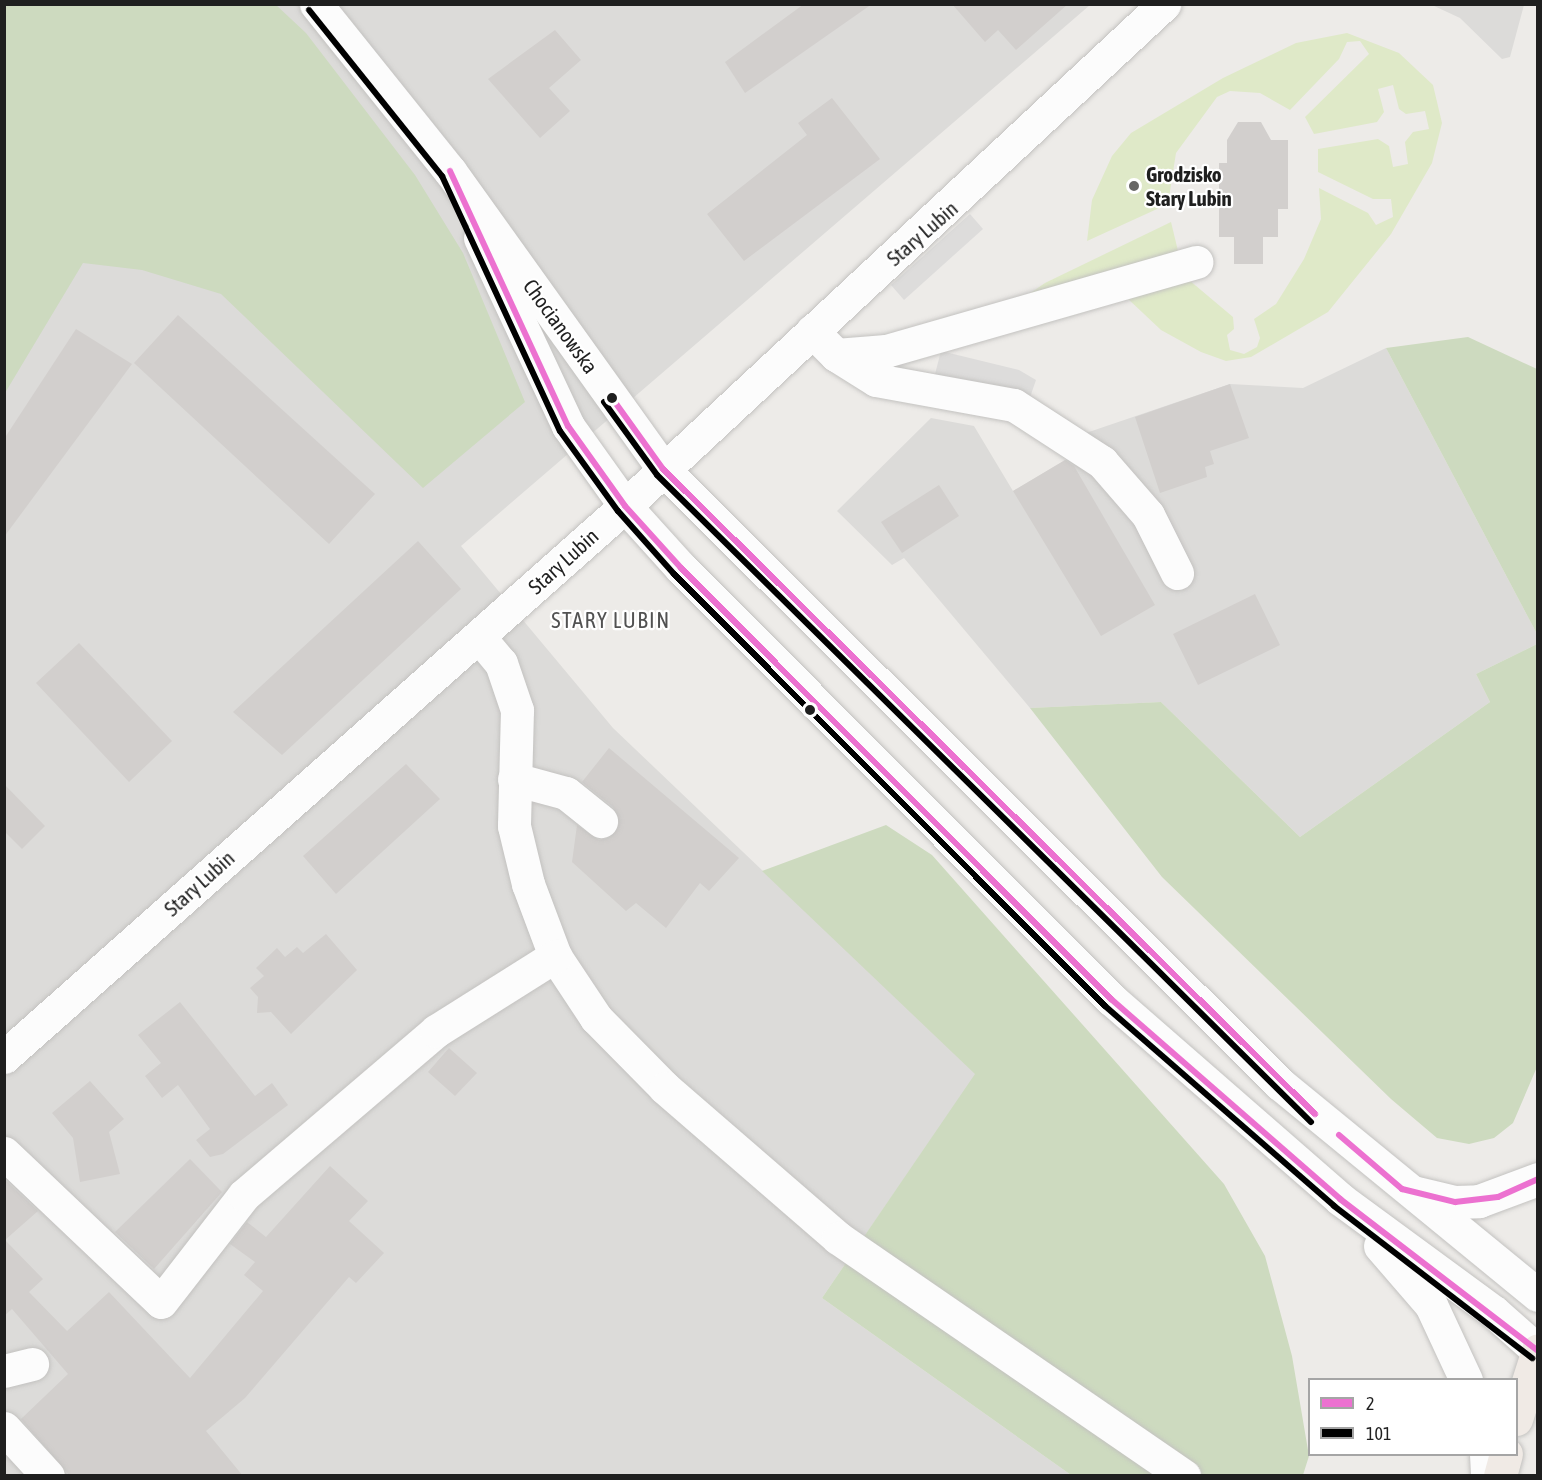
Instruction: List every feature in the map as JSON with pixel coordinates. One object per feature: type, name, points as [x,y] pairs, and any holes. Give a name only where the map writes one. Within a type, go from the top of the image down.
[{"type":"main road","points":[[1518,1412],[1537,1350]]},
{"type":"main road","points":[[1500,1476],[1506,1456]]},
{"type":"street","name":"Chocianowska","points":[[316,4],[450,171],[663,469],[1280,1084],[1402,1189],[1538,1294]]},
{"type":"street","name":"Stary Lubin","points":[[4,1057],[625,506],[812,330],[958,201],[1164,4]]},
{"type":"street","name":"Chocianowska","points":[[450,171],[549,391],[625,506],[1111,999],[1340,1199],[1494,1311],[1537,1350]]},
{"type":"street","points":[[836,355],[886,351],[1196,262]]},
{"type":"street","points":[[812,330],[836,355],[876,380],[1014,405],[1102,462],[1148,515],[1177,573]]},
{"type":"street","points":[[479,637],[511,682],[517,710],[514,826],[555,956],[596,1018],[658,1080],[838,1238],[1184,1476]]},
{"type":"street","points":[[514,779],[566,794],[601,821]]},
{"type":"street","points":[[4,1154],[161,1302],[244,1195],[436,1031],[555,956]]},
{"type":"street","points":[[1402,1189],[1455,1202],[1479,1201],[1538,1179]]},
{"type":"street","points":[[1340,1199],[1431,1305],[1465,1378]]},
{"type":"street","points":[[4,1428],[48,1476]]},
{"type":"street","points":[[1485,1456],[1487,1476]]},
{"type":"shaded area","points":[[5,5],[1090,5],[461,546],[613,728],[976,1074],[822,1298],[1071,1475],[5,1476]]},
{"type":"shaded area","points":[[1432,5],[1524,5],[1510,57],[1502,59],[1460,18]]},
{"type":"shaded area","points":[[970,214],[983,229],[904,300],[891,285]]},
{"type":"shaded area","points":[[1386,348],[1537,634],[1537,644],[1476,674],[1490,702],[1300,837],[1161,702],[1030,708],[904,558],[892,565],[837,511],[931,418],[974,426],[1013,491],[1069,458],[1083,434],[1230,384],[1303,388]]},
{"type":"shaded area","points":[[941,351],[1019,370],[1036,380],[1028,403],[934,378]]},
{"type":"green space","points":[[275,4],[306,33],[415,175],[463,253],[525,402],[423,488],[221,294],[142,270],[83,263],[5,393],[5,5]]},
{"type":"green space","points":[[1347,33],[1399,53],[1433,85],[1442,123],[1432,163],[1391,234],[1328,312],[1251,357],[1226,361],[1201,352],[1161,330],[1126,297],[1189,280],[1233,317],[1234,329],[1227,335],[1230,350],[1244,354],[1257,347],[1260,338],[1254,319],[1276,304],[1304,259],[1321,219],[1319,188],[1368,213],[1376,225],[1393,217],[1391,199],[1373,199],[1318,172],[1318,149],[1378,139],[1389,146],[1393,167],[1408,164],[1405,142],[1413,132],[1429,129],[1425,111],[1406,114],[1399,109],[1393,85],[1378,89],[1384,112],[1377,122],[1314,134],[1305,117],[1369,54],[1360,41],[1347,42],[1339,59],[1290,110],[1260,93],[1230,91],[1217,97],[1176,153],[1168,204],[1087,241],[1092,200],[1112,156],[1131,133],[1223,78],[1296,43]]},
{"type":"green space","points":[[1171,222],[1179,255],[1017,302],[1045,283]]},
{"type":"green space","points":[[1468,337],[1537,369],[1537,634],[1386,348]]},
{"type":"green space","points":[[1537,644],[1537,1067],[1513,1123],[1494,1138],[1469,1144],[1437,1138],[1391,1099],[1162,877],[1030,708],[1161,702],[1300,837],[1490,702],[1476,674]]},
{"type":"green space","points":[[886,825],[932,855],[1224,1184],[1265,1256],[1292,1356],[1309,1456],[1303,1475],[1071,1475],[822,1298],[975,1074],[762,871]]},
{"type":"building","points":[[804,4],[872,4],[745,93],[725,62]]},
{"type":"building","points":[[952,4],[1068,4],[1016,50],[998,30],[985,42]]},
{"type":"building","points":[[555,30],[581,60],[549,88],[570,111],[540,138],[488,79]]},
{"type":"building","points":[[832,98],[880,159],[744,261],[707,214],[807,135],[798,123]]},
{"type":"building","points":[[1238,122],[1261,122],[1271,140],[1288,140],[1288,209],[1278,209],[1278,237],[1263,237],[1263,264],[1234,264],[1234,237],[1219,237],[1219,163],[1227,163],[1227,140]]},
{"type":"building","points":[[178,315],[375,494],[329,544],[134,363]]},
{"type":"building","points":[[76,329],[132,364],[4,537],[4,439]]},
{"type":"building","points":[[1230,384],[1249,438],[1210,451],[1214,464],[1205,467],[1207,477],[1160,493],[1135,417]]},
{"type":"building","points":[[1065,460],[1074,466],[1155,605],[1101,636],[1013,491]]},
{"type":"building","points":[[939,485],[959,516],[902,553],[881,522]]},
{"type":"building","points":[[418,541],[461,589],[282,755],[233,712]]},
{"type":"building","points":[[1255,594],[1280,645],[1198,685],[1173,634]]},
{"type":"building","points":[[79,643],[172,741],[129,782],[36,683]]},
{"type":"building","points":[[609,748],[739,858],[709,891],[700,883],[666,928],[636,903],[626,911],[572,862],[577,825],[599,840],[608,838],[619,824],[613,807],[582,782]]},
{"type":"building","points":[[406,764],[440,799],[336,894],[303,856]]},
{"type":"building","points":[[4,784],[45,826],[22,849],[4,831]]},
{"type":"building","points":[[326,934],[357,970],[291,1034],[271,1012],[257,1013],[258,997],[250,988],[264,976],[256,968],[277,948],[285,957],[297,947],[303,953]]},
{"type":"building","points":[[180,1002],[255,1096],[272,1083],[288,1105],[223,1154],[210,1157],[196,1140],[210,1129],[178,1085],[162,1098],[145,1076],[161,1063],[138,1035]]},
{"type":"building","points":[[449,1048],[477,1073],[455,1096],[428,1072]]},
{"type":"building","points":[[90,1081],[124,1119],[109,1132],[120,1174],[80,1182],[73,1138],[52,1113]]},
{"type":"building","points":[[190,1159],[222,1192],[154,1269],[115,1232]]},
{"type":"building","points":[[330,1166],[368,1201],[349,1221],[384,1253],[356,1283],[349,1277],[245,1398],[206,1431],[243,1476],[70,1476],[21,1419],[68,1374],[12,1309],[4,1316],[4,1179],[38,1211],[5,1240],[43,1279],[29,1292],[67,1331],[109,1292],[190,1378],[263,1291],[244,1275],[255,1262],[230,1244],[247,1222],[266,1237]]},
{"type":"transit line","name":"101","points":[[309,10],[442,176],[560,431],[618,511],[674,574],[1105,1006],[1334,1206],[1532,1358]]},
{"type":"transit line","name":"2","points":[[450,171],[568,426],[625,506],[681,568],[1111,999],[1340,1199],[1538,1351]]},
{"type":"transit line","name":"2","points":[[612,398],[663,469],[1315,1114]]},
{"type":"transit line","name":"101","points":[[604,402],[657,475],[1311,1122]]},
{"type":"transit line","name":"2","points":[[1339,1135],[1402,1189],[1455,1202],[1498,1197],[1538,1179]]},
{"type":"place","name":"Grodzisko Stary Lubin","points":[[1134,186]]},
{"type":"district","name":"STARY LUBIN","points":[[611,621]]}]
